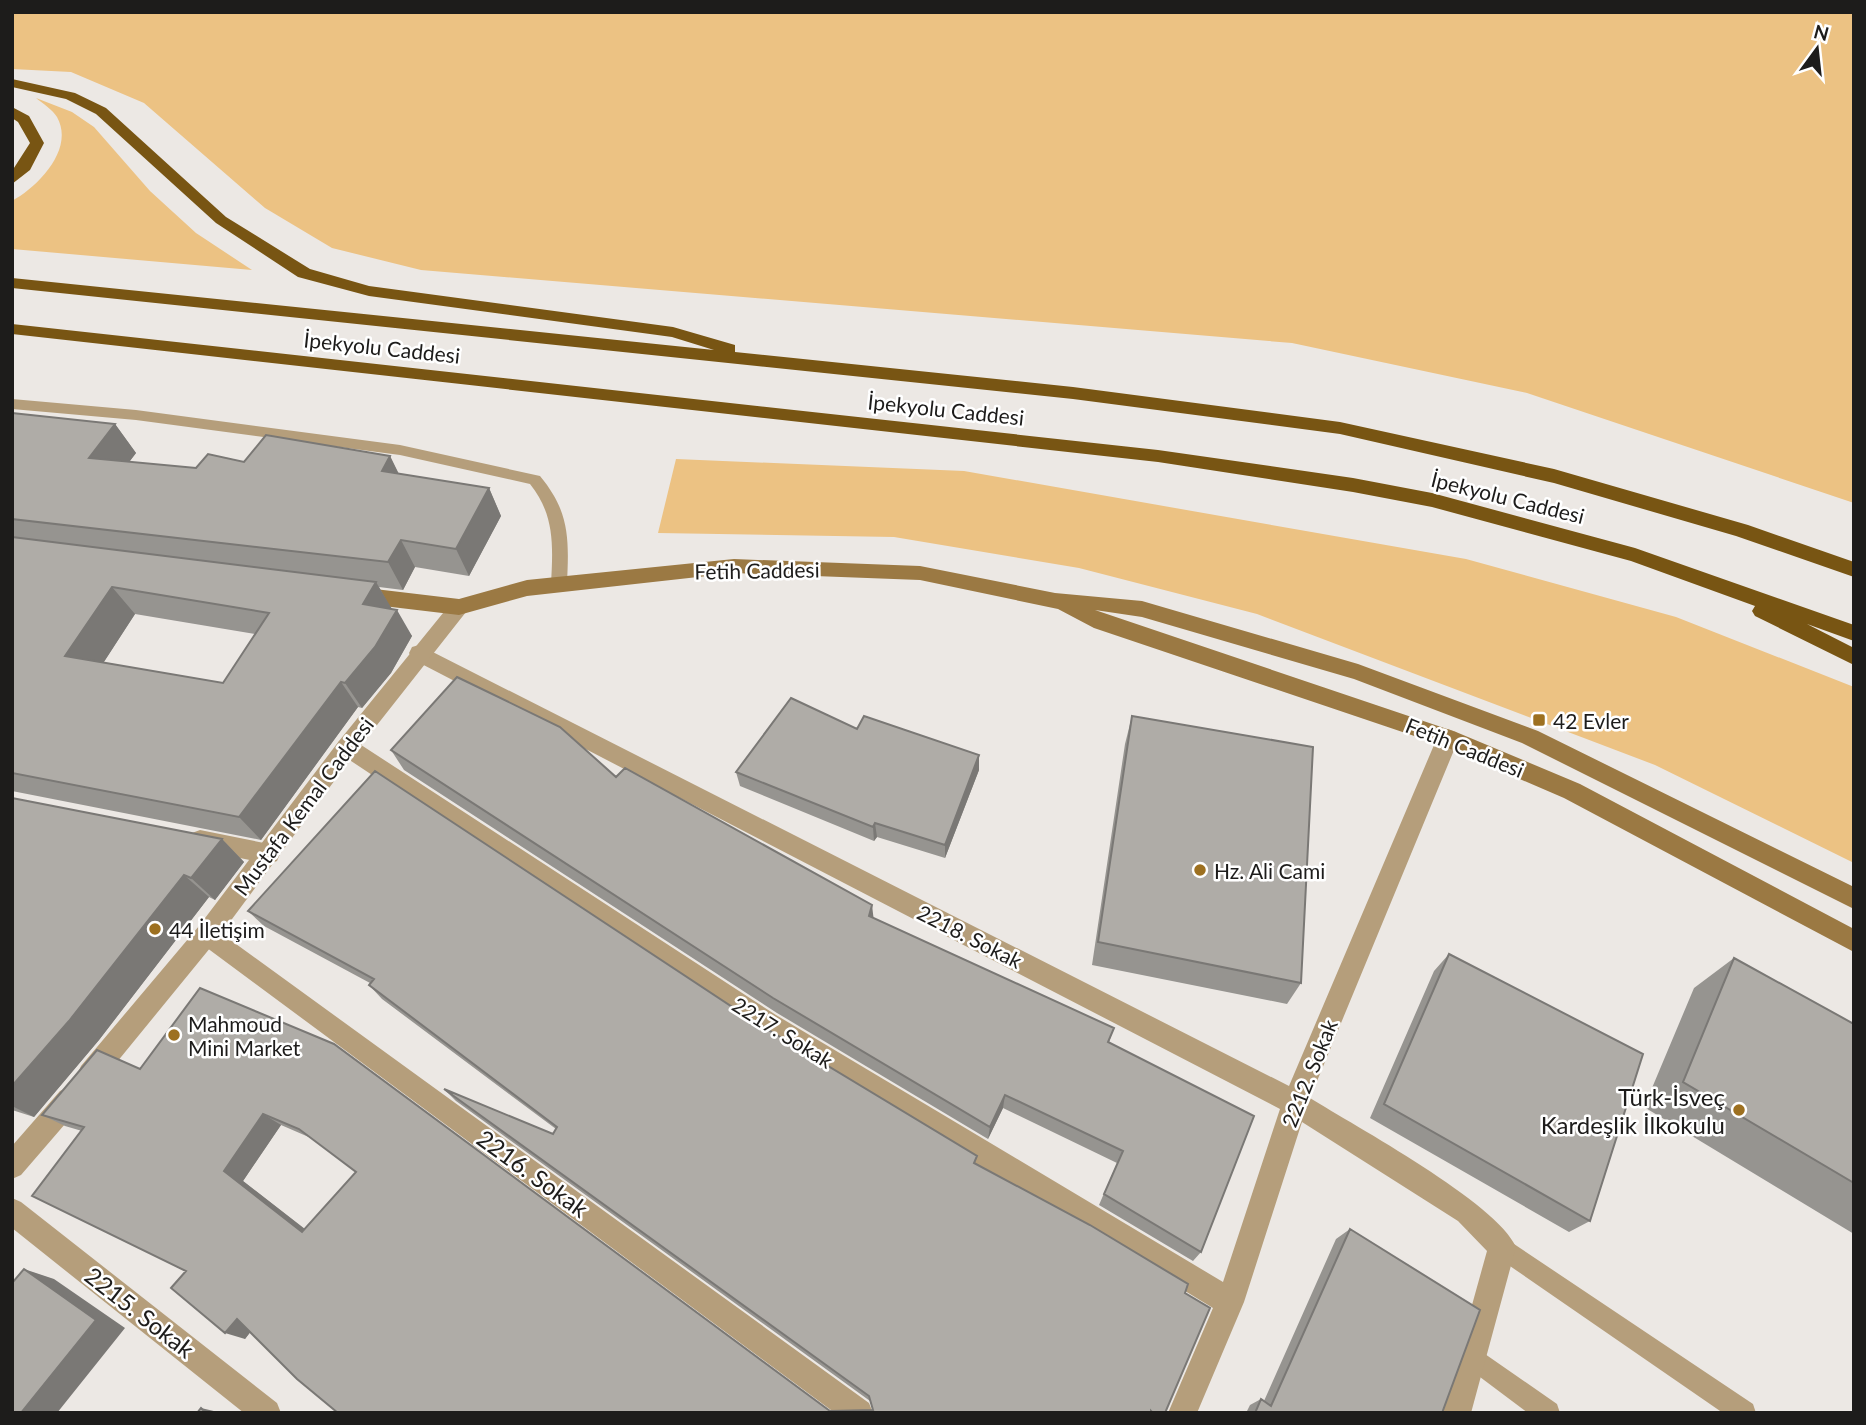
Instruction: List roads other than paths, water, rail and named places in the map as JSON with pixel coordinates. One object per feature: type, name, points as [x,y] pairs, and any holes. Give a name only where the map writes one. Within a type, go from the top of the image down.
[{"type":"highway","points":[[12,83],[70,96],[101,111],[221,220],[304,273],[369,291],[673,332],[792,366]]},
{"type":"highway","points":[[12,111],[24,119],[37,143],[25,167],[12,180]]},
{"type":"highway","name":"İpekyolu Caddesi","points":[[12,283],[792,366],[1073,393],[1340,428],[1554,476],[1741,530],[1854,570]]},
{"type":"highway","name":"İpekyolu Caddesi","points":[[12,329],[1144,454],[1269,471],[1433,500],[1517,521],[1695,575],[1854,633]]},
{"type":"highway","points":[[1695,575],[1854,657]]},
{"type":"main road","name":"Fetih Caddesi","points":[[458,607],[527,588],[734,566],[920,573],[1055,601],[1116,605],[1194,623],[1357,672],[1530,737],[1854,899]]},
{"type":"main road","points":[[334,592],[458,607]]},
{"type":"main road","name":"Fetih Caddesi","points":[[1055,601],[1101,622],[1448,738],[1572,791],[1854,942]]},
{"type":"main road","points":[[1448,738],[1456,709]]},
{"type":"street","name":"Mustafa Kemal Caddesi","points":[[18,1153],[207,934],[419,653],[458,607]]},
{"type":"street","name":"2218. Sokak","points":[[419,653],[1295,1103],[1467,1212],[1502,1247]]},
{"type":"street","name":"2212. Sokak","points":[[1182,1413],[1230,1302],[1295,1103],[1448,738]]},
{"type":"street","name":"2217. Sokak","points":[[347,747],[767,1023],[1230,1302]]},
{"type":"street","points":[[174,835],[269,853]]},
{"type":"street","name":"2216. Sokak","points":[[207,934],[859,1413]]},
{"type":"street","name":"2215. Sokak","points":[[12,1211],[267,1413]]},
{"type":"street","points":[[1456,1413],[1502,1247]]},
{"type":"lane","points":[[12,404],[136,415],[400,450],[535,480],[550,497],[562,529],[559,584]]},
{"type":"lane","points":[[1502,1247],[1744,1413]]},
{"type":"lane","points":[[1472,1357],[1548,1413]]},
{"type":"place","name":"42 Evler","points":[[1539,720]]},
{"type":"place","name":"Hz. Ali Cami","points":[[1200,870]]},
{"type":"place","name":"44 İletişim","points":[[155,929]]},
{"type":"place","name":"Mahmoud Mini Market","points":[[174,1035]]},
{"type":"place","name":"Türk-İsveç Kardeşlik İlkokulu","points":[[1739,1110]]}]
